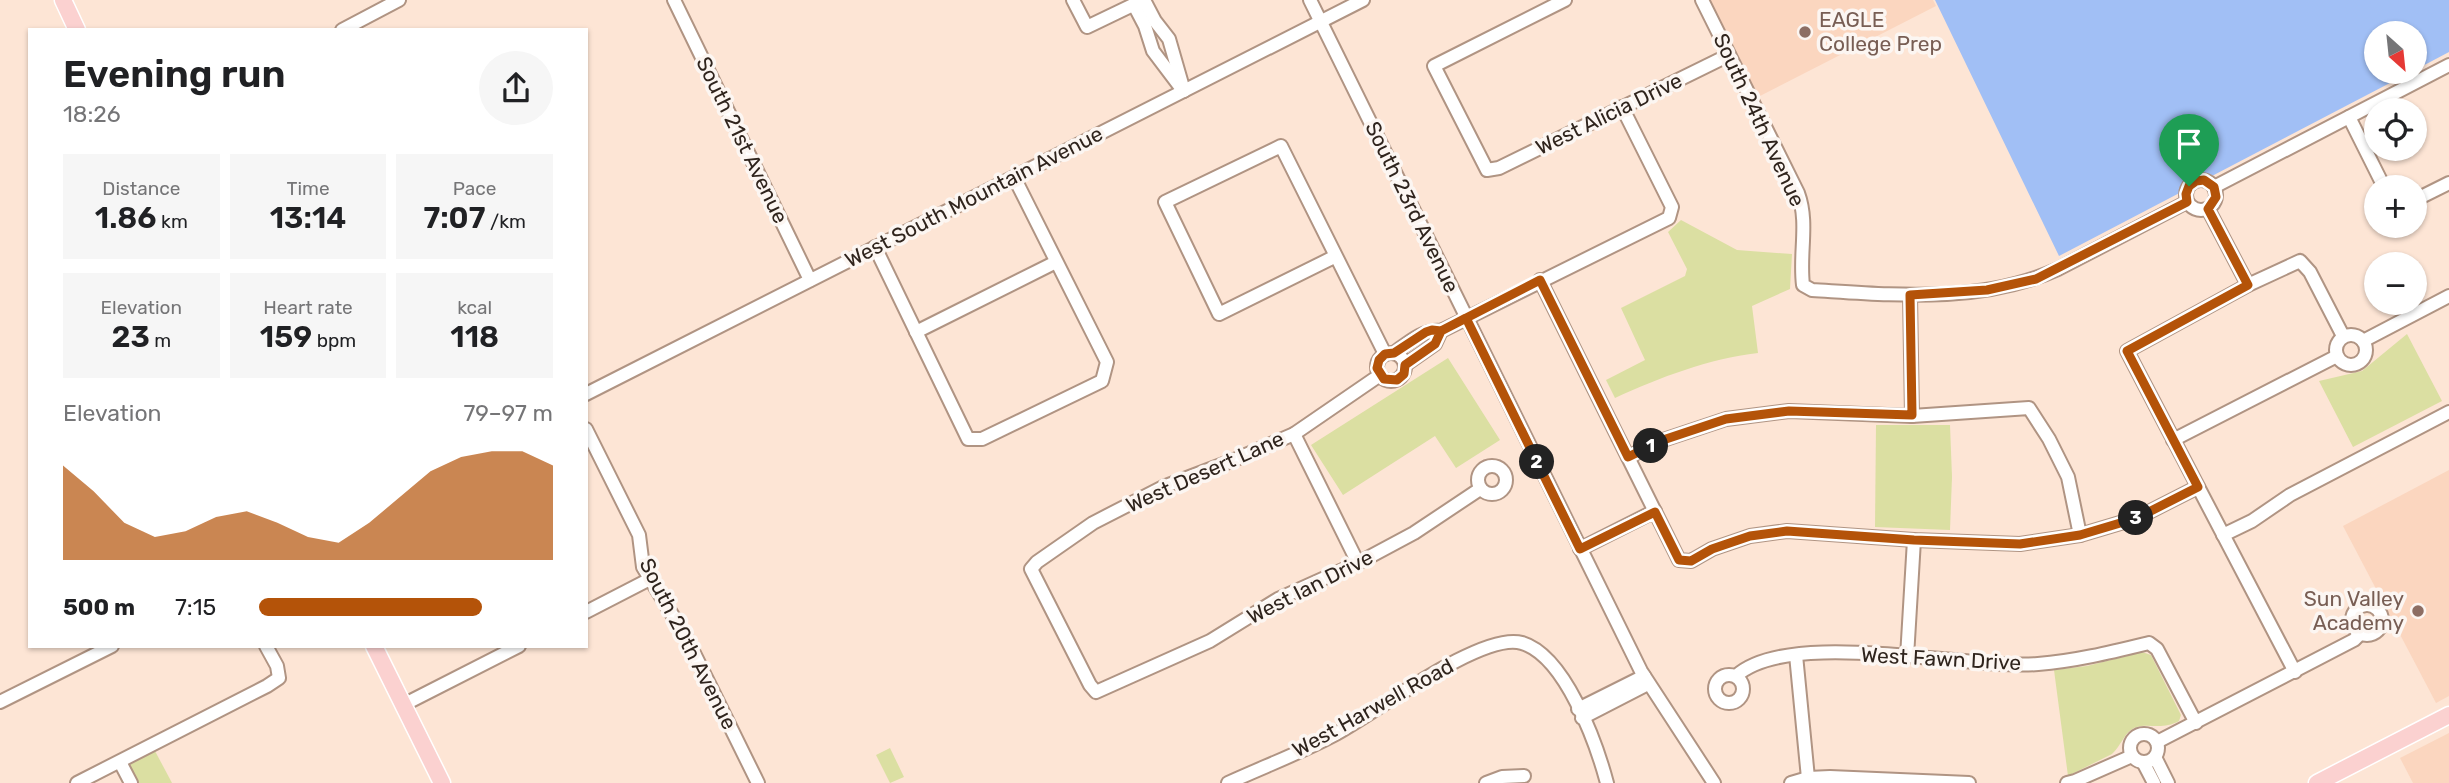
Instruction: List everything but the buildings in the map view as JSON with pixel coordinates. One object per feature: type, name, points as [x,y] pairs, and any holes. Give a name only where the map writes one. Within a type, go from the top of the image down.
[{"type":"main road","points":[[63,0],[76,28]]},
{"type":"main road","points":[[375,648],[442,783]]},
{"type":"main road","points":[[2317,783],[2449,715]]},
{"type":"street","points":[[346,28],[399,0]]},
{"type":"street","name":"South 21st Avenue","points":[[674,0],[810,280]]},
{"type":"street","points":[[1073,0],[1087,27],[1140,2]]},
{"type":"street","name":"South 23rd Avenue","points":[[1310,0],[1646,680],[1714,783]]},
{"type":"street","name":"West South Mountain Avenue","points":[[588,393],[1363,0]]},
{"type":"street","name":"West Alicia Drive","points":[[1565,0],[1434,66],[1487,170],[1499,168],[1729,55]]},
{"type":"street","name":"South 24th Avenue","points":[[1702,0],[1803,206],[1803,285],[1812,290],[1910,295]]},
{"type":"street","points":[[1140,2],[1169,39],[1184,91]]},
{"type":"street","points":[[1140,2],[1153,51],[1184,91]]},
{"type":"street","points":[[2214,187],[2449,65]]},
{"type":"street","points":[[1336,256],[1219,314],[1165,202],[1281,146],[1336,256],[1390,353],[1402,357],[1404,374],[1397,380],[1388,381],[1380,375],[1377,364],[1390,353],[1432,330],[1441,331],[1669,218],[1672,207],[1622,107]]},
{"type":"street","points":[[2349,117],[2378,175]]},
{"type":"street","points":[[875,247],[968,439],[982,439],[1102,381],[1107,362],[1013,177]]},
{"type":"street","points":[[2204,180],[2214,187],[2216,197],[2208,209],[2194,209],[2187,202],[2187,190],[2192,183],[2204,180]]},
{"type":"street","points":[[2427,194],[2449,183]]},
{"type":"street","points":[[1912,415],[1910,295],[1987,290],[2036,279],[2187,202]]},
{"type":"street","points":[[2208,209],[2248,285]]},
{"type":"street","points":[[916,332],[1056,261]]},
{"type":"street","points":[[2295,672],[2127,351],[2248,285],[2300,261],[2310,272],[2343,336]]},
{"type":"street","points":[[1540,280],[1679,560],[1691,561],[1712,549],[1750,536],[1787,531],[2020,544],[2080,535],[2137,518],[2198,487]]},
{"type":"street","points":[[2363,341],[2449,296]]},
{"type":"street","points":[[1405,365],[1435,344],[1441,331]]},
{"type":"street","points":[[2354,335],[2363,341],[2365,355],[2360,362],[2347,365],[2337,356],[2335,347],[2343,336],[2354,335]]},
{"type":"street","points":[[1416,338],[1424,353]]},
{"type":"street","points":[[2173,440],[2337,356]]},
{"type":"street","name":"West Desert Lane","points":[[1096,692],[1031,569],[1037,562],[1093,523],[1163,487],[1294,433],[1380,375]]},
{"type":"street","points":[[1628,457],[1663,440],[1726,419],[1789,411],[1912,415],[2029,408],[2049,439],[2068,477],[2080,535]]},
{"type":"street","points":[[2223,535],[2252,521],[2290,495],[2449,412]]},
{"type":"street","name":"South 20th Avenue","points":[[588,433],[639,535],[641,560],[650,579],[687,639],[758,783]]},
{"type":"street","points":[[1294,433],[1358,563]]},
{"type":"street","name":"West Ian Drive","points":[[1096,692],[1210,641],[1278,599],[1358,563],[1414,533],[1480,489]]},
{"type":"street","points":[[1580,549],[1655,512]]},
{"type":"street","points":[[1907,657],[1914,540]]},
{"type":"street","points":[[588,610],[650,579]]},
{"type":"street","points":[[2157,742],[2295,672],[2354,640],[2361,633]]},
{"type":"street","name":"West Harwell Road","points":[[1228,783],[1335,735],[1471,653],[1497,642],[1520,642],[1543,653],[1560,674],[1580,713]]},
{"type":"street","name":"West Fawn Drive","points":[[1736,676],[1753,665],[1796,655],[1825,652],[2036,665],[2098,656],[2149,643],[2157,649],[2196,723]]},
{"type":"street","points":[[0,702],[108,648]]},
{"type":"street","points":[[77,783],[279,678],[267,648]]},
{"type":"street","points":[[403,705],[515,648]]},
{"type":"street","points":[[1796,655],[1808,778]]},
{"type":"street","points":[[1607,783],[1599,753],[1580,713],[1646,680]]},
{"type":"street","points":[[2067,783],[2143,758],[2158,750],[2157,742],[2151,735],[2137,735],[2129,747],[2143,758],[2168,783]]},
{"type":"street","points":[[2143,758],[2154,783]]},
{"type":"street","points":[[120,762],[131,783]]},
{"type":"street","points":[[1486,783],[1502,777],[1524,776]]},
{"type":"street","points":[[1791,783],[1808,778],[1969,783]]},
{"type":"shaded area","name":"EAGLE College Prep","points":[[1709,0],[1933,0],[1936,6],[1758,97]]},
{"type":"shaded area","name":"Sun Valley Academy","points":[[2449,470],[2449,696],[2436,703],[2343,526]]},
{"type":"shaded area","points":[[2449,733],[2449,783],[2413,783],[2400,758]]},
{"type":"green space","points":[[1681,220],[1737,250],[1792,254],[1790,289],[1752,306],[1758,353],[1685,370],[1615,398],[1606,380],[1645,360],[1621,308],[1685,276],[1687,269],[1668,232]]},
{"type":"green space","points":[[2407,334],[2442,401],[2353,447],[2319,381],[2362,371]]},
{"type":"green space","points":[[1448,358],[1500,440],[1456,468],[1435,436],[1343,495],[1311,445]]},
{"type":"green space","points":[[1876,425],[1950,425],[1950,530],[1875,527]]},
{"type":"green space","points":[[2142,652],[2151,655],[2181,715],[2179,721],[2134,728],[2112,754],[2068,776],[2054,670],[2087,666]]},
{"type":"green space","points":[[890,748],[904,777],[890,783],[876,755]]},
{"type":"green space","points":[[155,751],[172,783],[138,783],[129,765]]},
{"type":"water","points":[[1935,0],[2449,0],[2449,52],[2427,64],[2427,21],[2364,21],[2364,84],[2388,84],[2059,256]]},
{"type":"place","name":"EAGLE College Prep","points":[[1805,32]]},
{"type":"place","name":"Sun Valley Academy","points":[[2418,611]]},
{"type":"route","points":[[2189,186],[2187,202],[2036,279],[1987,290],[1910,295],[1912,415],[1846,415],[1789,411],[1726,419],[1663,440],[1628,457],[1540,280],[1466,318],[1441,331],[1435,344],[1405,365],[1404,374],[1397,380],[1388,381],[1378,373],[1377,364],[1381,356],[1394,353],[1426,332],[1441,331],[1466,318],[1580,549],[1655,512],[1679,560],[1691,561],[1712,549],[1750,536],[1787,531],[2020,544],[2080,535],[2137,518],[2198,487],[2127,351],[2248,285],[2208,209],[2215,202],[2214,187],[2204,180],[2189,186]]}]
